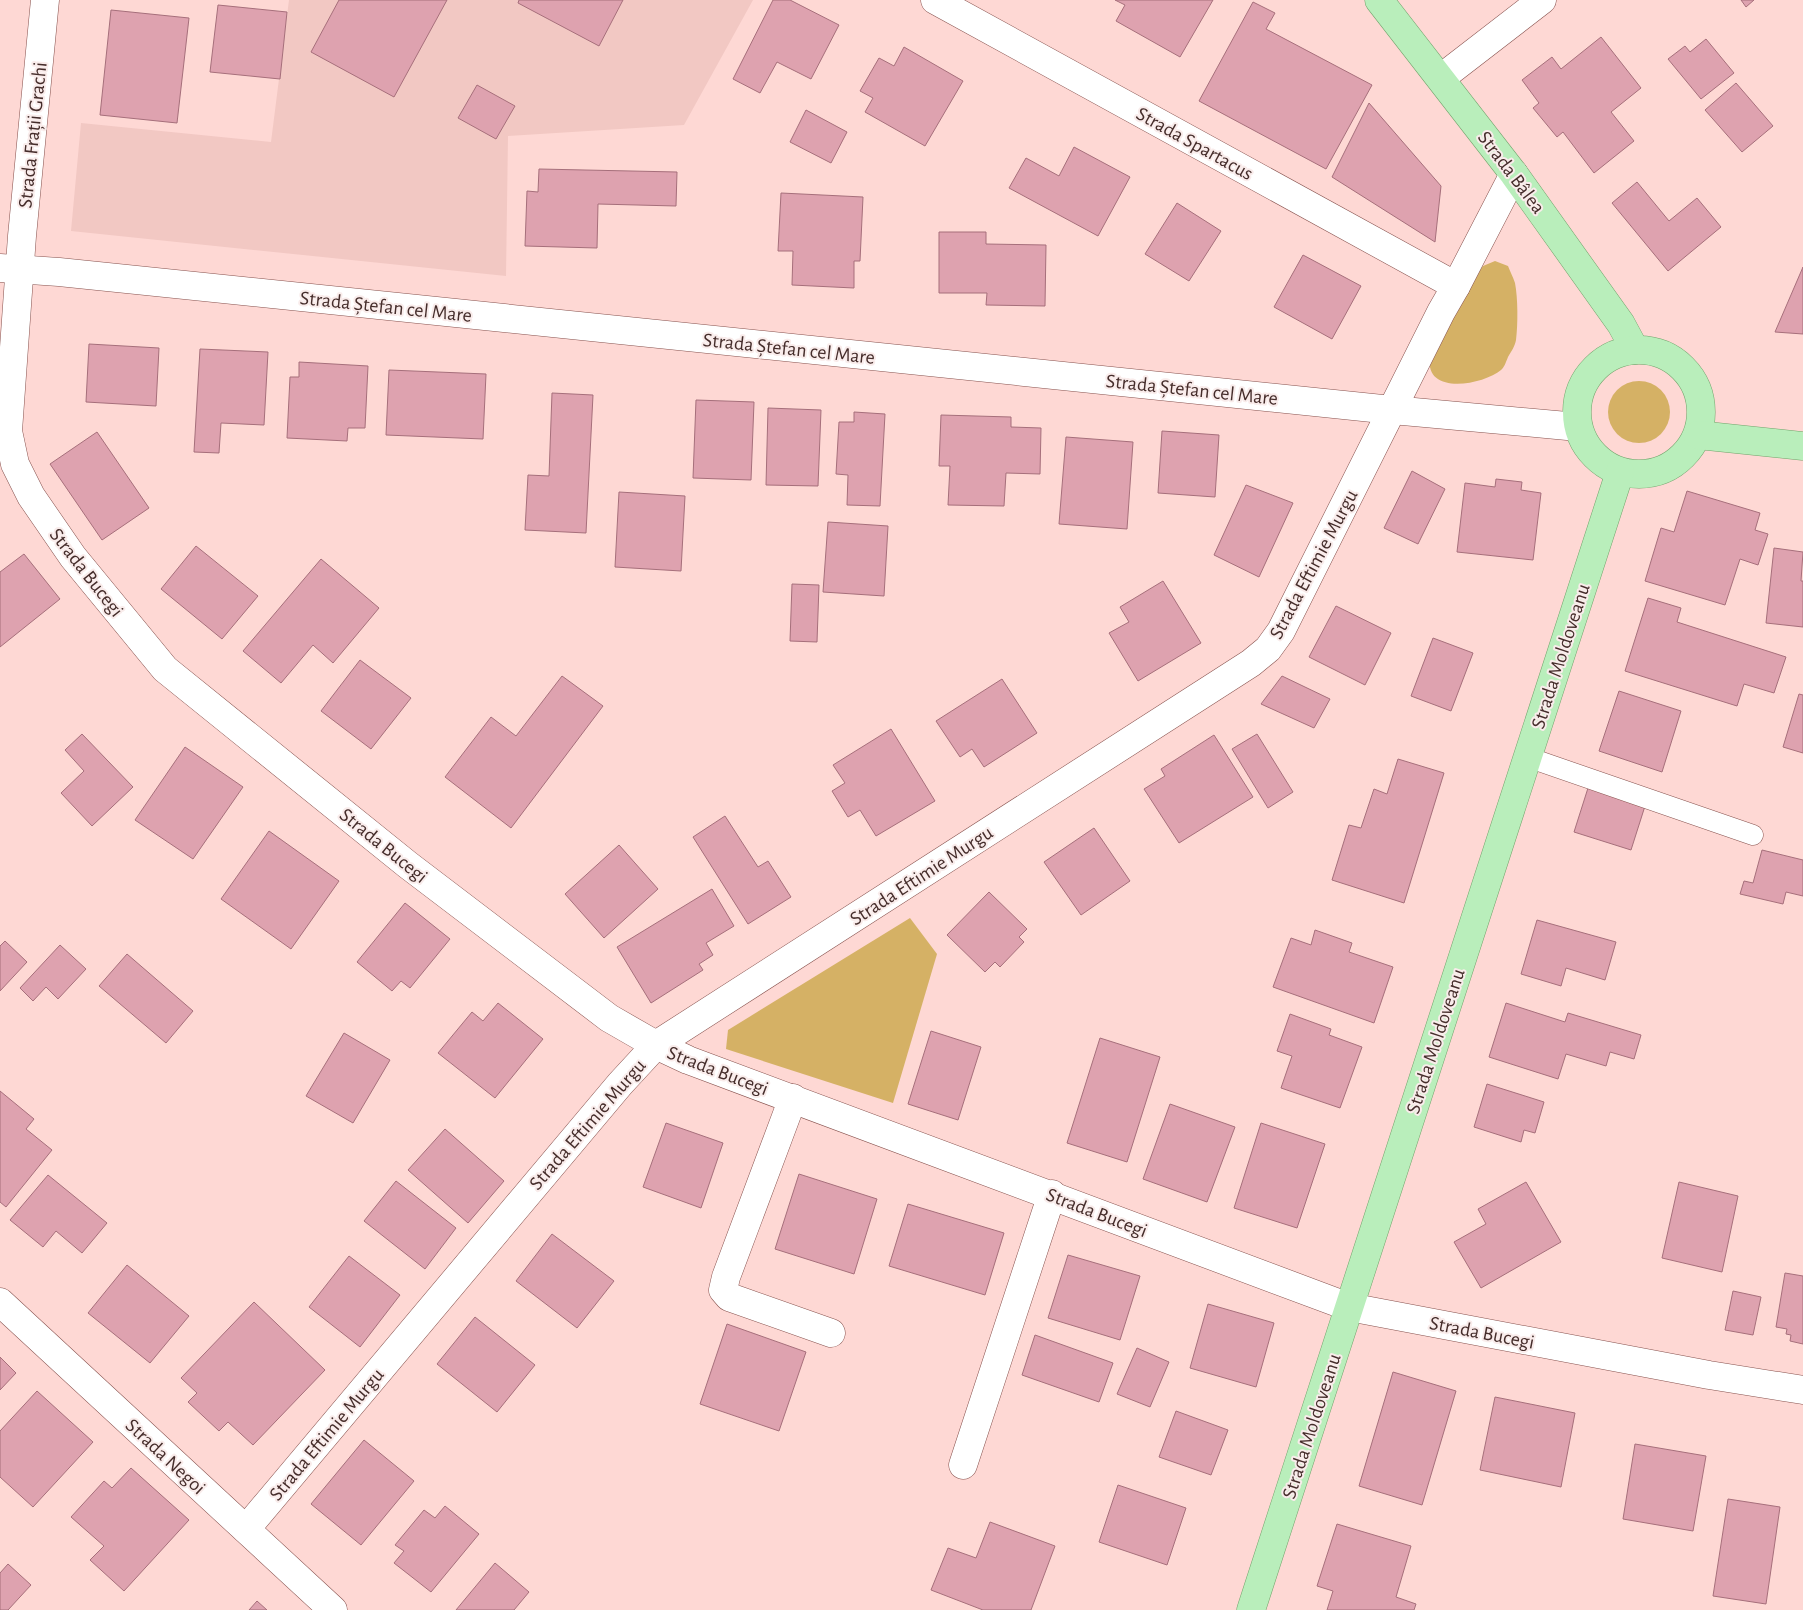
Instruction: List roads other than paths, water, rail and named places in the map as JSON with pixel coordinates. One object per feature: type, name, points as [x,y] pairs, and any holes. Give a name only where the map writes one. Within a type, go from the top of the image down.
[{"type":"main road","name":"Strada Bâlea","points":[[1379,0],[1514,174],[1621,324],[1635,350]]},
{"type":"main road","points":[[1635,350],[1659,353],[1681,365],[1696,384],[1702,410],[1698,435],[1687,454],[1668,468],[1644,475],[1620,472],[1598,460],[1583,440],[1578,427],[1577,410],[1580,393],[1592,371],[1611,356],[1635,350]]},
{"type":"main road","points":[[1698,435],[1803,446]]},
{"type":"main road","name":"Strada Moldoveanu","points":[[1251,1610],[1620,472]]},
{"type":"street","name":"Strada Frații Grachi","points":[[10,269],[45,0]]},
{"type":"street","name":"Strada Spartacus","points":[[935,0],[1456,286]]},
{"type":"street","points":[[1441,78],[1542,0]]},
{"type":"street","name":"Strada Eftimie Murgu","points":[[246,1530],[620,1084],[656,1045],[1251,663],[1268,648],[1281,631],[1441,312],[1514,174]]},
{"type":"street","name":"Strada Ștefan cel Mare","points":[[10,269],[69,273],[1392,410],[1578,427]]},
{"type":"street","name":"Strada Bucegi","points":[[10,269],[8,431],[15,464],[31,496],[73,557],[165,669],[408,865],[609,1018],[656,1045],[688,1060],[1052,1194],[1349,1307],[1699,1374],[1803,1390]]},
{"type":"street","points":[[793,1098],[726,1277],[723,1290],[729,1297],[831,1333]]},
{"type":"street","points":[[963,1465],[1052,1194]]},
{"type":"street","name":"Strada Negoi","points":[[0,1302],[333,1610]]},
{"type":"lane","points":[[1527,757],[1753,835]]}]
